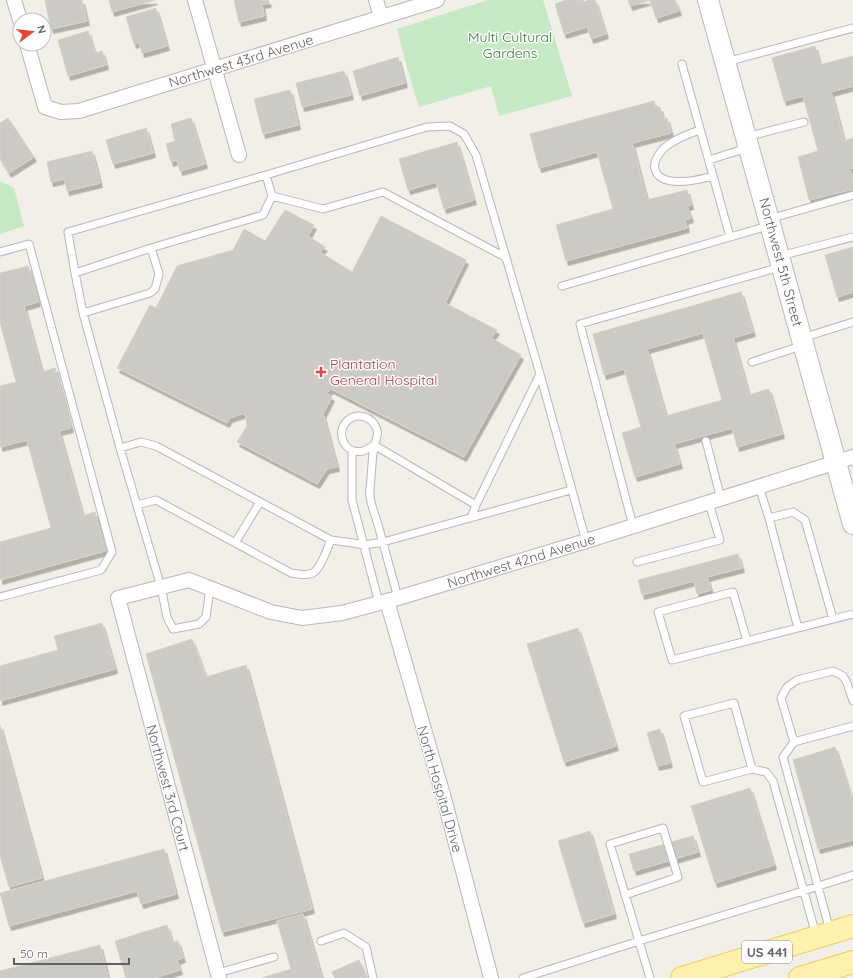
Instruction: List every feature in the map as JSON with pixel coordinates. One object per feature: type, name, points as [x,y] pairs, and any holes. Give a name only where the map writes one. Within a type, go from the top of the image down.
[{"type":"main road","name":"US 441","points":[[682,978],[853,926]]},
{"type":"main road","points":[[812,976],[853,962]]},
{"type":"street","points":[[14,0],[18,12]]},
{"type":"street","points":[[195,0],[239,155]]},
{"type":"street","points":[[376,0],[381,17]]},
{"type":"street","name":"Northwest 43rd Avenue","points":[[29,52],[45,107],[61,112],[79,111],[437,0]]},
{"type":"street","name":"Northwest 5th Street","points":[[708,0],[802,342],[844,460],[853,524]]},
{"type":"street","name":"Northwest 42nd Avenue","points":[[118,598],[189,580],[271,612],[302,618],[342,612],[388,601],[844,460]]},
{"type":"street","name":"Northwest 3rd Court","points":[[118,598],[218,976]]},
{"type":"street","name":"North Hospital Drive","points":[[388,601],[445,802],[491,978]]},
{"type":"lane","points":[[726,62],[853,28]]},
{"type":"lane","points":[[682,64],[730,238]]},
{"type":"lane","points":[[709,160],[748,142],[804,122]]},
{"type":"lane","points":[[210,588],[206,617],[199,624],[173,629],[166,617],[161,587],[120,448],[84,313],[68,232],[266,176],[427,127],[450,126],[464,134],[476,155],[540,374],[586,541]]},
{"type":"lane","points":[[700,130],[687,135],[663,149],[654,164],[655,170],[658,176],[664,179],[676,181],[691,181],[713,176]]},
{"type":"lane","points":[[75,273],[151,248],[263,215],[272,196],[266,176]]},
{"type":"lane","points":[[272,196],[323,209],[383,192],[505,257]]},
{"type":"lane","points":[[562,286],[730,238],[770,222],[853,195]]},
{"type":"lane","points":[[633,526],[580,324],[853,237]]},
{"type":"lane","points":[[0,252],[29,244],[112,552],[101,570],[0,597]]},
{"type":"lane","points":[[84,313],[150,293],[155,289],[159,274],[151,248]]},
{"type":"lane","points":[[752,362],[853,322]]},
{"type":"lane","points":[[471,518],[540,374]]},
{"type":"lane","points":[[374,445],[363,451],[352,451],[343,442],[341,436],[343,426],[352,417],[364,416],[370,419],[378,431],[374,445],[370,495],[383,542],[388,601]]},
{"type":"lane","points":[[637,562],[720,540],[706,441]]},
{"type":"lane","points":[[120,448],[141,442],[156,446],[331,540],[364,546],[571,490]]},
{"type":"lane","points":[[374,445],[476,505]]},
{"type":"lane","points":[[352,451],[352,500],[364,546],[388,601]]},
{"type":"lane","points":[[759,487],[769,518],[798,628]]},
{"type":"lane","points":[[137,505],[156,500],[291,573],[302,575],[312,573],[318,569],[331,540]]},
{"type":"lane","points":[[235,543],[260,502]]},
{"type":"lane","points":[[769,518],[793,512],[805,520],[833,619]]},
{"type":"lane","points":[[747,641],[733,592],[658,612],[672,660],[747,641],[833,619],[853,614]]},
{"type":"lane","points":[[794,742],[782,698],[787,686],[797,680],[833,671],[843,676],[853,701]]},
{"type":"lane","points":[[752,769],[734,704],[684,716],[703,782],[752,769],[766,772],[773,781],[803,891],[824,935]]},
{"type":"lane","points":[[824,935],[818,885],[784,757],[794,742],[853,726]]},
{"type":"lane","points":[[625,895],[678,877],[663,828],[610,844],[625,895],[650,978]]},
{"type":"lane","points":[[523,978],[853,874]]},
{"type":"lane","points":[[321,941],[344,933],[366,947],[373,978]]},
{"type":"lane","points":[[218,976],[274,957]]},
{"type":"green space","name":"Multi Cultural Gardens","points":[[488,0],[543,0],[572,96],[499,116],[491,86],[419,107],[397,29]]},
{"type":"green space","points":[[0,181],[14,188],[24,226],[0,234]]},
{"type":"building","points":[[45,0],[82,0],[87,21],[52,29],[52,12],[47,12]]},
{"type":"building","points":[[109,0],[155,0],[112,12]]},
{"type":"building","points":[[234,0],[268,0],[269,3],[262,4],[264,16],[239,22]]},
{"type":"building","points":[[566,0],[583,0],[584,2],[595,0],[606,34],[591,39],[587,27],[564,34],[555,4]]},
{"type":"building","points":[[628,0],[650,0],[630,6]]},
{"type":"building","points":[[650,0],[675,0],[679,11],[656,18]]},
{"type":"building","points":[[156,8],[167,46],[142,53],[139,42],[134,44],[126,17]]},
{"type":"building","points":[[88,31],[95,53],[102,51],[106,65],[68,76],[58,40]]},
{"type":"building","points":[[815,46],[820,65],[853,56],[853,86],[831,92],[844,141],[853,138],[853,168],[850,169],[853,179],[853,189],[809,200],[798,157],[818,151],[803,96],[784,101],[772,58]]},
{"type":"building","points":[[398,57],[405,83],[360,96],[353,71]]},
{"type":"building","points":[[344,71],[351,95],[302,107],[296,83]]},
{"type":"building","points":[[290,90],[298,125],[263,134],[254,99]]},
{"type":"building","points":[[654,101],[656,108],[660,107],[663,119],[667,118],[671,133],[632,143],[647,200],[687,190],[691,205],[687,206],[691,218],[685,220],[687,228],[566,261],[556,225],[613,209],[597,152],[539,168],[530,134]]},
{"type":"building","points":[[8,118],[34,157],[9,173],[0,159],[0,123]]},
{"type":"building","points":[[191,118],[205,164],[180,171],[177,160],[171,162],[166,144],[175,141],[171,124]]},
{"type":"building","points":[[146,128],[153,153],[113,164],[106,140]]},
{"type":"building","points":[[457,142],[474,200],[444,209],[436,182],[408,190],[399,159]]},
{"type":"building","points":[[92,151],[100,183],[67,191],[64,179],[51,182],[47,162]]},
{"type":"building","points":[[285,210],[314,225],[308,236],[325,247],[320,252],[352,272],[381,216],[466,260],[445,303],[497,330],[491,338],[521,355],[464,457],[331,389],[327,393],[332,397],[323,414],[337,467],[327,469],[317,484],[237,442],[247,426],[245,413],[230,418],[227,423],[117,368],[150,305],[156,308],[177,266],[233,250],[244,229],[265,241]]},
{"type":"building","points":[[853,247],[853,292],[837,297],[825,255]]},
{"type":"building","points":[[28,266],[38,302],[24,306],[42,372],[55,368],[71,428],[59,431],[83,516],[95,512],[105,551],[0,580],[0,542],[51,528],[27,440],[0,447],[0,386],[16,382],[0,322],[0,273]]},
{"type":"building","points":[[741,292],[753,332],[733,338],[749,395],[769,389],[782,434],[737,447],[732,428],[674,444],[680,464],[635,477],[622,433],[641,427],[624,369],[604,375],[593,334]],"holes":[[[703,333],[722,400],[666,416],[647,349]]]},
{"type":"building","points":[[738,554],[742,568],[707,577],[711,590],[697,594],[694,581],[642,595],[638,580]]},
{"type":"building","points":[[102,623],[115,669],[0,701],[0,666],[58,650],[54,636]]},
{"type":"building","points":[[578,628],[616,746],[564,762],[527,644]]},
{"type":"building","points":[[192,639],[206,677],[246,665],[312,909],[222,932],[146,654]]},
{"type":"building","points":[[0,725],[42,878],[9,887],[0,856]]},
{"type":"building","points":[[660,729],[670,763],[657,766],[647,733]]},
{"type":"building","points":[[835,747],[853,802],[853,840],[818,849],[793,760]]},
{"type":"building","points":[[750,788],[774,865],[715,883],[691,806]]},
{"type":"building","points":[[590,831],[614,914],[583,923],[558,841]]},
{"type":"building","points":[[693,836],[698,852],[634,871],[629,854]]},
{"type":"building","points":[[164,849],[176,894],[141,904],[137,891],[9,926],[0,893]]},
{"type":"building","points":[[303,914],[322,978],[262,978],[291,969],[277,921]]},
{"type":"building","points":[[167,925],[172,942],[178,941],[183,958],[177,960],[180,970],[154,978],[126,978],[115,941]]},
{"type":"building","points":[[100,945],[108,978],[0,978],[0,971]]},
{"type":"building","points":[[359,960],[367,978],[335,978],[332,972]]},
{"type":"place","name":"Plantation General Hospital","points":[[321,372]]}]
